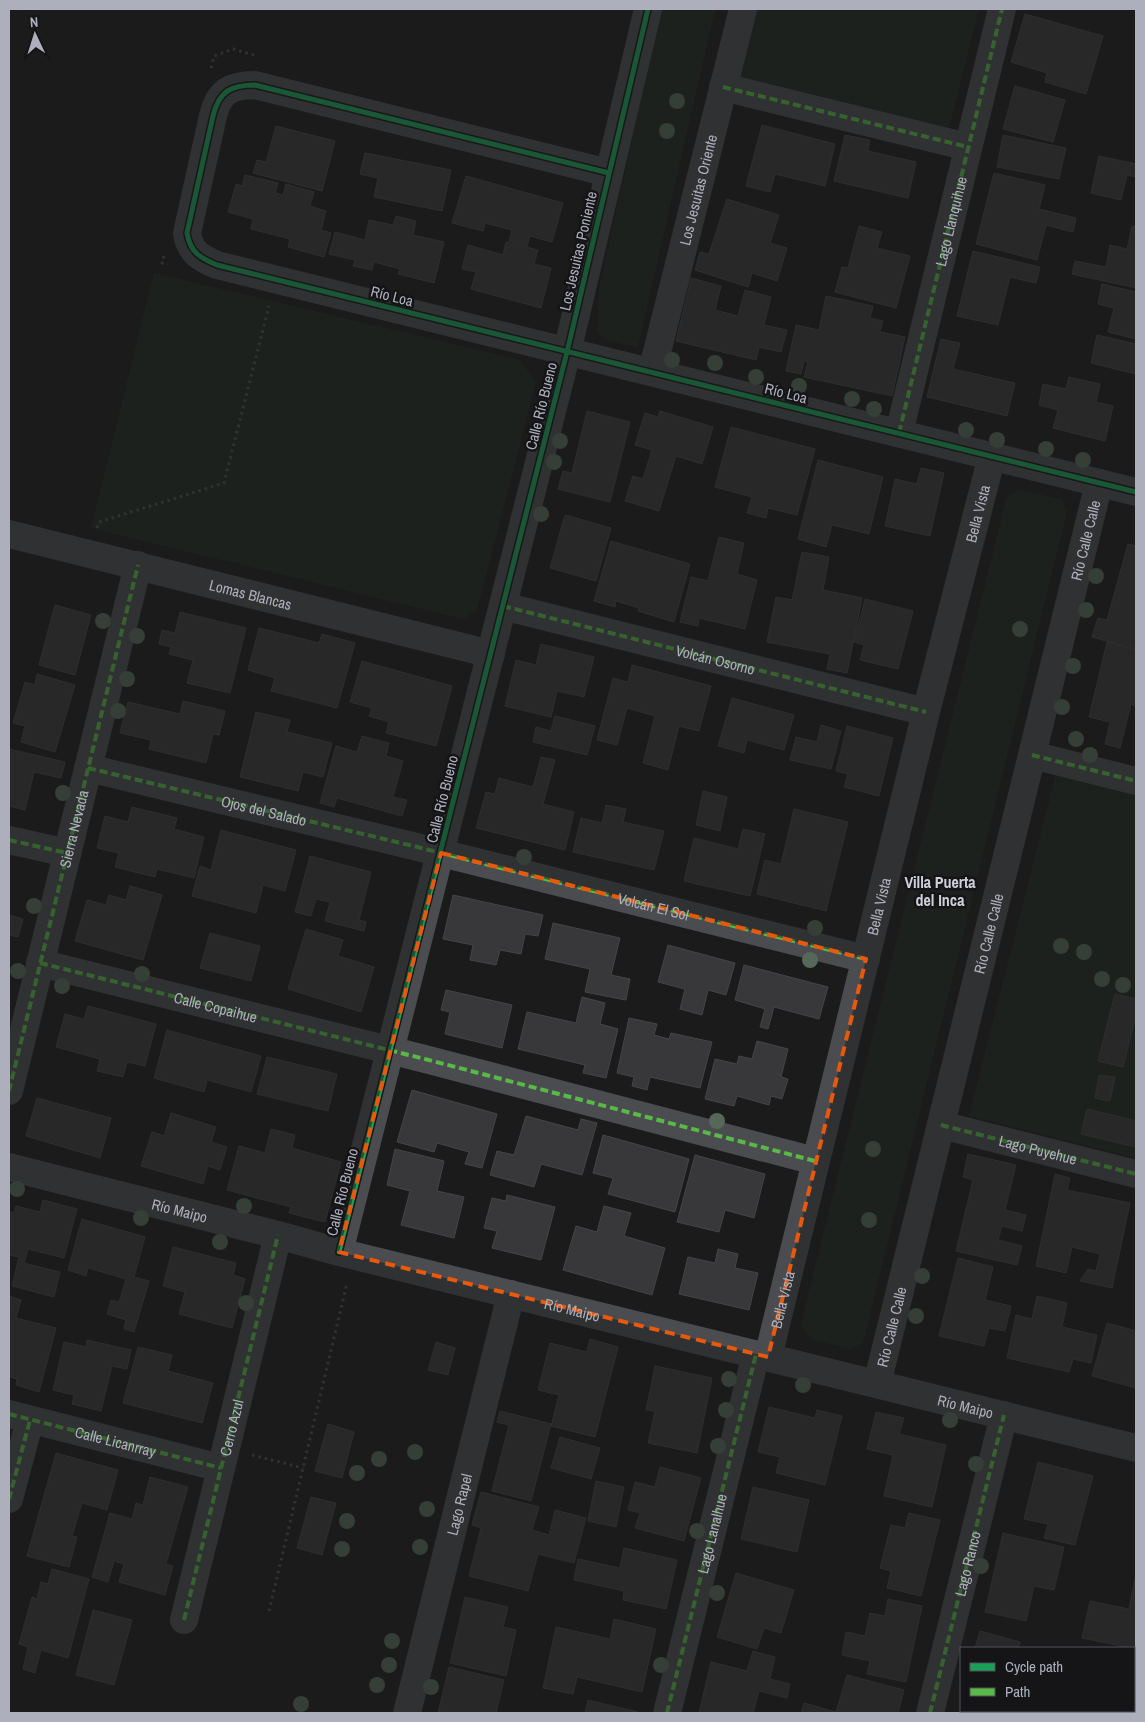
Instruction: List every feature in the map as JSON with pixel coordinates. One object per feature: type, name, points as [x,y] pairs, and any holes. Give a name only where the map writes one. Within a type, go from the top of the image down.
[{"type":"street","name":"Los Jesuitas Poniente","points":[[568,352],[648,9]]},
{"type":"street","name":"Los Jesuitas Oriente","points":[[652,372],[743,9]]},
{"type":"street","name":"Lago Llanquihue","points":[[899,433],[1002,9]]},
{"type":"street","name":"Río Loa","points":[[609,173],[256,85],[238,87],[224,92],[218,99],[187,233],[188,242],[198,256],[217,265],[1136,492]]},
{"type":"street","points":[[723,87],[968,147]]},
{"type":"street","name":"Calle Río Bueno","points":[[344,1263],[391,1050],[568,352]]},
{"type":"street","name":"Bella Vista","points":[[762,1356],[815,1161],[926,712],[992,456]]},
{"type":"street","name":"Río Calle Calle","points":[[877,1384],[1100,483]]},
{"type":"street","name":"Lomas Blancas","points":[[9,534],[491,654]]},
{"type":"street","name":"Sierra Nevada","points":[[9,1091],[138,565]]},
{"type":"street","name":"Volcán Osorno","points":[[503,606],[926,712]]},
{"type":"street","points":[[1032,755],[1136,781]]},
{"type":"street","name":"Ojos del Salado","points":[[88,768],[441,853]]},
{"type":"street","points":[[9,840],[67,853]]},
{"type":"street","name":"Volcán El Sol","points":[[441,853],[866,959]]},
{"type":"street","name":"Calle Copaihue","points":[[40,963],[391,1050],[815,1161]]},
{"type":"street","name":"Lago Puyehue","points":[[941,1125],[1136,1174]]},
{"type":"street","name":"Río Maipo","points":[[9,1167],[278,1235],[344,1263],[512,1294],[1136,1448]]},
{"type":"street","name":"Cerro Azul","points":[[184,1620],[278,1235]]},
{"type":"street","name":"Lago Rapel","points":[[407,1713],[512,1294]]},
{"type":"street","name":"Lago Lanalhue","points":[[667,1713],[762,1356]]},
{"type":"street","name":"Lago Ranco","points":[[930,1713],[1004,1415]]},
{"type":"street","points":[[9,1499],[19,1417]]},
{"type":"street","name":"Calle Licanrray","points":[[19,1417],[221,1468]]},
{"type":"path","points":[[209,75],[214,56],[233,49],[258,56]]},
{"type":"path","points":[[165,254],[162,263],[172,265]]},
{"type":"path","points":[[96,532],[99,522],[224,482],[270,301]]},
{"type":"path","points":[[269,1610],[303,1468],[344,1263]]},
{"type":"path","points":[[247,1454],[303,1468]]},
{"type":"highlighted area","points":[[441,853],[866,959],[768,1357],[339,1252]]},
{"type":"shaded area","points":[[661,9],[715,9],[638,347],[608,341],[597,331],[599,289]]},
{"type":"shaded area","points":[[750,9],[979,9],[948,131],[730,80]]},
{"type":"shaded area","points":[[154,273],[520,360],[536,382],[477,610],[463,619],[91,528]]},
{"type":"shaded area","points":[[1018,490],[1061,499],[1067,511],[863,1343],[850,1349],[811,1339],[801,1324],[1007,497]]},
{"type":"shaded area","points":[[1056,774],[1136,795],[1136,1158],[969,1116]]},
{"type":"building","points":[[1025,14],[1103,36],[1086,94],[1045,82],[1047,73],[1011,62]]},
{"type":"building","points":[[1015,86],[1065,100],[1053,142],[1003,129]]},
{"type":"building","points":[[762,125],[835,144],[825,186],[775,174],[770,192],[746,186]]},
{"type":"building","points":[[276,126],[335,141],[322,191],[253,173],[257,160],[266,162]]},
{"type":"building","points":[[845,135],[870,140],[868,151],[916,162],[908,198],[834,181]]},
{"type":"building","points":[[1003,135],[1066,148],[1059,179],[997,167]]},
{"type":"building","points":[[365,153],[451,170],[442,211],[374,197],[378,178],[360,174]]},
{"type":"building","points":[[1099,156],[1136,164],[1136,177],[1127,175],[1121,200],[1091,193]]},
{"type":"building","points":[[994,173],[1045,185],[1039,209],[1076,218],[1073,232],[1046,225],[1037,260],[976,244]]},
{"type":"building","points":[[245,175],[278,183],[275,193],[283,195],[286,184],[314,192],[310,206],[326,211],[321,230],[331,233],[324,257],[288,247],[290,239],[251,229],[253,219],[228,212],[236,184],[242,186]]},
{"type":"building","points":[[466,176],[563,203],[552,242],[530,236],[527,246],[509,241],[512,230],[485,223],[483,231],[452,223]]},
{"type":"building","points":[[727,199],[779,215],[770,243],[787,248],[777,281],[752,273],[748,287],[695,270],[700,252],[709,254]]},
{"type":"building","points":[[396,216],[416,221],[413,235],[444,242],[434,283],[398,274],[400,269],[374,262],[372,270],[353,266],[355,260],[329,254],[335,232],[365,240],[369,220],[393,225]]},
{"type":"building","points":[[859,226],[882,232],[877,248],[910,256],[896,308],[835,292],[842,267],[848,268]]},
{"type":"building","points":[[1132,226],[1136,227],[1136,288],[1072,274],[1075,261],[1106,267],[1110,245],[1127,249]]},
{"type":"building","points":[[506,242],[538,250],[534,264],[551,268],[541,308],[471,289],[476,272],[462,269],[468,245],[503,255]]},
{"type":"building","points":[[973,251],[1040,267],[1036,283],[1010,277],[998,325],[957,316]]},
{"type":"building","points":[[691,278],[721,286],[715,310],[738,316],[745,290],[771,297],[764,325],[787,330],[781,352],[759,347],[756,360],[676,341]]},
{"type":"building","points":[[1102,284],[1136,292],[1136,339],[1108,332],[1114,308],[1098,304]]},
{"type":"building","points":[[826,296],[873,306],[870,318],[883,321],[880,332],[905,337],[892,396],[804,377],[808,362],[804,361],[801,374],[786,371],[796,325],[819,330]]},
{"type":"building","points":[[1097,335],[1136,344],[1136,374],[1091,363]]},
{"type":"building","points":[[941,339],[960,343],[953,369],[1015,383],[1007,416],[927,397]]},
{"type":"building","points":[[1069,377],[1100,384],[1096,402],[1113,406],[1105,441],[1053,428],[1058,410],[1039,405],[1043,384],[1066,389]]},
{"type":"building","points":[[587,411],[630,422],[610,502],[558,489],[563,471],[572,473]]},
{"type":"building","points":[[660,411],[713,427],[702,464],[676,456],[659,511],[625,501],[633,476],[643,479],[652,450],[635,445],[645,413],[658,417]]},
{"type":"building","points":[[731,427],[815,449],[797,515],[768,508],[766,518],[747,513],[752,497],[715,487]]},
{"type":"building","points":[[818,460],[883,477],[869,534],[832,525],[826,547],[798,539]]},
{"type":"building","points":[[921,468],[944,473],[930,536],[885,526],[895,479],[917,484]]},
{"type":"building","points":[[565,515],[611,528],[596,581],[550,568]]},
{"type":"building","points":[[719,537],[744,543],[737,574],[757,580],[745,629],[699,618],[698,626],[680,622],[691,577],[708,581]]},
{"type":"building","points":[[611,541],[690,564],[674,622],[638,611],[639,608],[616,601],[615,607],[594,601]]},
{"type":"building","points":[[1128,544],[1136,546],[1136,649],[1092,637],[1098,618],[1107,620]]},
{"type":"building","points":[[802,552],[829,557],[823,590],[862,598],[847,673],[827,669],[830,654],[767,642],[776,597],[792,600]]},
{"type":"building","points":[[865,599],[913,611],[898,669],[860,660],[864,645],[854,642]]},
{"type":"building","points":[[55,605],[91,615],[75,675],[39,665]]},
{"type":"building","points":[[180,612],[246,628],[230,693],[187,683],[193,660],[169,654],[171,647],[159,644],[162,630],[175,633]]},
{"type":"building","points":[[259,628],[319,643],[322,634],[355,643],[337,708],[271,691],[275,678],[248,670]]},
{"type":"building","points":[[1107,642],[1136,650],[1136,706],[1131,704],[1120,748],[1105,744],[1110,722],[1089,717]]},
{"type":"building","points":[[541,644],[594,657],[584,697],[557,691],[551,717],[505,706],[516,660],[536,665]]},
{"type":"building","points":[[362,661],[452,686],[436,746],[386,733],[389,722],[369,716],[372,708],[350,702]]},
{"type":"building","points":[[632,665],[711,686],[699,731],[679,726],[668,770],[643,763],[655,716],[627,708],[617,745],[597,740],[613,678],[628,682]]},
{"type":"building","points":[[37,674],[75,685],[55,752],[21,742],[25,726],[13,723],[25,682],[35,685]]},
{"type":"building","points":[[732,698],[794,715],[784,750],[747,740],[744,753],[718,746]]},
{"type":"building","points":[[183,701],[225,711],[219,735],[213,734],[206,763],[149,749],[151,740],[120,733],[128,702],[180,714]]},
{"type":"building","points":[[256,712],[290,720],[287,732],[332,743],[323,777],[303,772],[298,791],[240,777]]},
{"type":"building","points":[[555,716],[595,726],[587,755],[533,742],[536,727],[551,731]]},
{"type":"building","points":[[821,725],[841,731],[831,769],[790,760],[796,737],[817,742]]},
{"type":"building","points":[[847,726],[893,738],[879,796],[844,787],[848,774],[836,771]]},
{"type":"building","points":[[362,736],[389,743],[386,756],[403,761],[393,797],[407,800],[402,816],[337,798],[334,807],[320,803],[336,746],[357,752]]},
{"type":"building","points":[[9,749],[65,762],[61,778],[34,772],[25,810],[9,806]]},
{"type":"building","points":[[541,757],[555,760],[543,804],[574,812],[565,850],[476,828],[486,792],[495,794],[499,778],[533,787]]},
{"type":"building","points":[[703,791],[727,797],[720,831],[696,825]]},
{"type":"building","points":[[606,805],[626,809],[623,822],[664,831],[654,870],[573,852],[581,818],[602,823]]},
{"type":"building","points":[[132,807],[177,818],[174,829],[204,837],[194,878],[157,869],[155,877],[115,867],[119,853],[97,848],[105,816],[128,822]]},
{"type":"building","points":[[794,809],[848,822],[826,911],[757,894],[765,860],[781,864]]},
{"type":"building","points":[[743,829],[765,834],[750,896],[684,881],[694,838],[738,849]]},
{"type":"building","points":[[221,830],[296,850],[285,891],[263,885],[256,913],[192,896],[200,866],[211,870]]},
{"type":"building","points":[[310,856],[371,872],[359,920],[366,922],[364,931],[325,921],[330,902],[316,899],[311,916],[295,912]]},
{"type":"building","points":[[130,886],[162,895],[143,960],[75,941],[87,900],[106,905],[109,895],[126,900]]},
{"type":"building","points":[[453,895],[543,915],[538,936],[525,934],[521,954],[500,950],[496,965],[470,960],[473,945],[443,939]]},
{"type":"building","points":[[9,915],[23,919],[18,937],[9,935]]},
{"type":"building","points":[[553,923],[620,938],[611,975],[630,979],[626,1000],[585,992],[590,969],[545,959]]},
{"type":"building","points":[[306,929],[343,940],[338,956],[374,967],[361,1012],[288,989]]},
{"type":"building","points":[[210,933],[260,946],[251,981],[200,968]]},
{"type":"building","points":[[668,945],[735,963],[726,995],[708,990],[702,1015],[680,1009],[685,989],[658,982]]},
{"type":"building","points":[[744,965],[828,987],[819,1019],[774,1007],[768,1029],[760,1027],[765,1009],[735,1000]]},
{"type":"building","points":[[446,990],[512,1005],[502,1048],[445,1034],[450,1012],[441,1010]]},
{"type":"building","points":[[1115,994],[1136,999],[1136,1014],[1123,1067],[1098,1061]]},
{"type":"building","points":[[582,997],[605,1003],[600,1024],[618,1029],[606,1078],[583,1073],[585,1065],[518,1049],[527,1012],[576,1023]]},
{"type":"building","points":[[88,1006],[156,1024],[145,1066],[127,1062],[123,1077],[97,1071],[100,1059],[56,1047],[65,1014],[84,1019]]},
{"type":"building","points":[[629,1018],[657,1024],[654,1035],[669,1039],[671,1033],[712,1042],[700,1088],[650,1077],[647,1090],[632,1086],[634,1077],[617,1073]]},
{"type":"building","points":[[167,1030],[261,1056],[251,1092],[207,1080],[204,1092],[154,1078]]},
{"type":"building","points":[[757,1041],[788,1049],[781,1077],[788,1079],[782,1099],[771,1096],[769,1105],[737,1096],[734,1106],[705,1099],[715,1059],[737,1064],[739,1056],[752,1059]]},
{"type":"building","points":[[267,1057],[337,1074],[328,1111],[257,1094]]},
{"type":"building","points":[[1099,1075],[1115,1077],[1110,1101],[1095,1098]]},
{"type":"building","points":[[412,1090],[497,1114],[482,1168],[465,1164],[469,1152],[437,1143],[434,1152],[397,1142]]},
{"type":"building","points":[[37,1098],[111,1118],[100,1158],[26,1136]]},
{"type":"building","points":[[1087,1109],[1136,1121],[1136,1147],[1081,1134]]},
{"type":"building","points":[[171,1113],[216,1127],[211,1142],[227,1147],[220,1170],[208,1166],[203,1184],[141,1166],[152,1132],[164,1136]]},
{"type":"building","points":[[526,1116],[578,1130],[581,1119],[597,1123],[582,1175],[541,1164],[534,1187],[490,1175],[497,1151],[514,1155]]},
{"type":"building","points":[[271,1129],[295,1135],[292,1148],[341,1162],[325,1222],[289,1213],[291,1207],[227,1190],[239,1146],[265,1153]]},
{"type":"building","points":[[603,1135],[689,1159],[675,1212],[608,1194],[613,1178],[593,1173]]},
{"type":"building","points":[[395,1149],[444,1161],[437,1191],[464,1197],[454,1238],[401,1225],[410,1191],[387,1185]]},
{"type":"building","points":[[968,1154],[1016,1165],[1005,1210],[1026,1215],[1022,1231],[1002,1226],[998,1240],[1022,1246],[1017,1265],[956,1251],[973,1180],[963,1177]]},
{"type":"building","points":[[695,1155],[765,1174],[754,1218],[725,1210],[719,1232],[677,1222]]},
{"type":"building","points":[[1055,1174],[1070,1178],[1067,1190],[1130,1203],[1112,1288],[1080,1281],[1088,1269],[1096,1271],[1100,1254],[1072,1247],[1066,1273],[1036,1266]]},
{"type":"building","points":[[507,1195],[555,1207],[541,1260],[492,1248],[497,1231],[484,1228],[492,1198],[506,1201]]},
{"type":"building","points":[[43,1200],[77,1209],[64,1258],[28,1249],[24,1263],[60,1272],[54,1297],[12,1286],[19,1257],[9,1255],[9,1211],[14,1213],[16,1206],[40,1212]]},
{"type":"building","points":[[604,1206],[631,1213],[624,1236],[665,1248],[652,1295],[563,1270],[576,1226],[597,1232]]},
{"type":"building","points":[[82,1219],[145,1237],[134,1277],[149,1281],[134,1332],[124,1329],[126,1320],[107,1314],[111,1300],[119,1302],[126,1279],[88,1268],[86,1276],[68,1270]]},
{"type":"building","points":[[173,1247],[236,1263],[233,1275],[245,1279],[232,1328],[179,1314],[185,1292],[163,1286]]},
{"type":"building","points":[[718,1249],[738,1254],[735,1268],[758,1273],[749,1310],[679,1294],[688,1257],[715,1263]]},
{"type":"building","points":[[958,1258],[993,1267],[985,1300],[1011,1306],[1005,1331],[989,1328],[984,1346],[939,1336]]},
{"type":"building","points":[[9,1296],[21,1300],[16,1318],[56,1328],[39,1392],[16,1385],[17,1379],[9,1377]]},
{"type":"building","points":[[1037,1296],[1067,1303],[1062,1327],[1097,1335],[1091,1363],[1073,1359],[1069,1372],[1007,1358],[1016,1315],[1032,1319]]},
{"type":"building","points":[[1107,1323],[1136,1331],[1136,1388],[1092,1376]]},
{"type":"building","points":[[590,1339],[618,1347],[595,1437],[551,1426],[559,1395],[538,1390],[550,1343],[587,1352]]},
{"type":"building","points":[[87,1340],[131,1350],[127,1369],[112,1366],[101,1411],[72,1404],[74,1395],[53,1390],[64,1342],[86,1347]]},
{"type":"building","points":[[436,1342],[455,1348],[448,1375],[428,1370]]},
{"type":"building","points":[[138,1347],[172,1355],[168,1371],[213,1383],[202,1423],[123,1403]]},
{"type":"building","points":[[655,1366],[712,1378],[697,1453],[648,1443],[655,1411],[646,1410]]},
{"type":"building","points":[[769,1407],[815,1418],[817,1410],[842,1416],[825,1485],[776,1473],[780,1457],[758,1452]]},
{"type":"building","points":[[500,1411],[551,1424],[531,1501],[492,1491],[509,1425],[497,1422]]},
{"type":"building","points":[[876,1412],[904,1418],[899,1434],[946,1445],[932,1507],[884,1496],[893,1455],[867,1449]]},
{"type":"building","points":[[328,1424],[354,1432],[342,1478],[315,1471]]},
{"type":"building","points":[[560,1437],[600,1448],[591,1479],[551,1468]]},
{"type":"building","points":[[56,1453],[118,1470],[107,1510],[82,1503],[72,1536],[77,1537],[69,1567],[27,1556]]},
{"type":"building","points":[[1038,1462],[1093,1476],[1075,1545],[1044,1538],[1048,1524],[1024,1519]]},
{"type":"building","points":[[660,1467],[701,1478],[684,1541],[635,1528],[640,1513],[628,1510],[635,1482],[655,1487]]},
{"type":"building","points":[[150,1477],[188,1487],[166,1564],[173,1566],[165,1595],[119,1582],[124,1564],[114,1561],[108,1582],[92,1577],[110,1513],[132,1519],[136,1503],[143,1505]]},
{"type":"building","points":[[596,1481],[624,1487],[616,1527],[588,1521]]},
{"type":"building","points":[[753,1487],[809,1500],[797,1552],[741,1539]]},
{"type":"building","points":[[481,1492],[539,1507],[532,1530],[549,1535],[555,1510],[586,1518],[574,1563],[538,1554],[528,1591],[469,1576],[481,1528],[472,1525]]},
{"type":"building","points":[[311,1497],[336,1503],[322,1555],[297,1548]]},
{"type":"building","points":[[909,1513],[940,1520],[921,1596],[887,1588],[891,1571],[880,1568],[891,1525],[905,1528]]},
{"type":"building","points":[[1003,1533],[1064,1547],[1054,1590],[1034,1586],[1026,1621],[985,1612]]},
{"type":"building","points":[[624,1548],[677,1560],[666,1609],[623,1600],[624,1591],[574,1580],[578,1559],[620,1568]]},
{"type":"building","points":[[52,1569],[89,1579],[68,1658],[41,1650],[35,1673],[23,1669],[28,1647],[19,1644],[32,1597],[37,1599],[41,1582],[48,1584]]},
{"type":"building","points":[[736,1573],[794,1590],[781,1633],[764,1628],[757,1649],[717,1637]]},
{"type":"building","points":[[1136,1574],[1136,1649],[1135,1647],[1082,1638],[1090,1601],[1129,1609]]},
{"type":"building","points":[[465,1597],[508,1607],[503,1627],[516,1630],[506,1676],[450,1663]]},
{"type":"building","points":[[888,1599],[922,1606],[906,1682],[867,1674],[870,1661],[842,1655],[846,1632],[865,1636],[870,1613],[885,1616]]},
{"type":"building","points":[[93,1610],[132,1620],[114,1685],[76,1675]]},
{"type":"building","points":[[614,1619],[656,1629],[642,1692],[577,1677],[573,1694],[543,1688],[556,1627],[610,1639]]},
{"type":"building","points":[[980,1631],[1020,1642],[1018,1647],[975,1647]]},
{"type":"building","points":[[753,1651],[775,1657],[770,1679],[790,1684],[787,1698],[759,1691],[753,1713],[699,1713],[711,1662],[747,1671]]},
{"type":"building","points":[[1136,1659],[1136,1713],[1102,1713],[1135,1712]]},
{"type":"building","points":[[449,1667],[504,1680],[496,1713],[438,1713]]},
{"type":"building","points":[[847,1675],[904,1690],[898,1713],[801,1713],[804,1703],[836,1712]]},
{"type":"building","points":[[588,1700],[638,1712],[638,1713],[585,1713]]},
{"type":"marked path","points":[[899,433],[1002,9]]},
{"type":"marked path","points":[[723,87],[968,147]]},
{"type":"marked path","points":[[9,1091],[138,565]]},
{"type":"marked path","points":[[503,606],[926,712]]},
{"type":"marked path","points":[[1032,755],[1136,781]]},
{"type":"marked path","points":[[88,768],[409,845],[866,959]]},
{"type":"marked path","points":[[9,840],[67,853]]},
{"type":"marked path","points":[[40,963],[425,1059],[815,1161]]},
{"type":"marked path","points":[[941,1125],[1136,1174]]},
{"type":"marked path","points":[[184,1620],[278,1235]]},
{"type":"marked path","points":[[667,1713],[756,1354]]},
{"type":"marked path","points":[[9,1414],[221,1468]]},
{"type":"marked path","points":[[930,1713],[1004,1415]]},
{"type":"marked path","points":[[9,1499],[30,1420]]},
{"type":"cycle path","points":[[339,1252],[567,352],[648,9]]},
{"type":"cycle path","points":[[609,173],[255,85],[239,86],[227,91],[223,95],[213,116],[187,233],[188,240],[197,254],[217,265],[1136,492]]},
{"type":"district","name":"Villa Puerta del Inca","points":[[940,891]]}]
